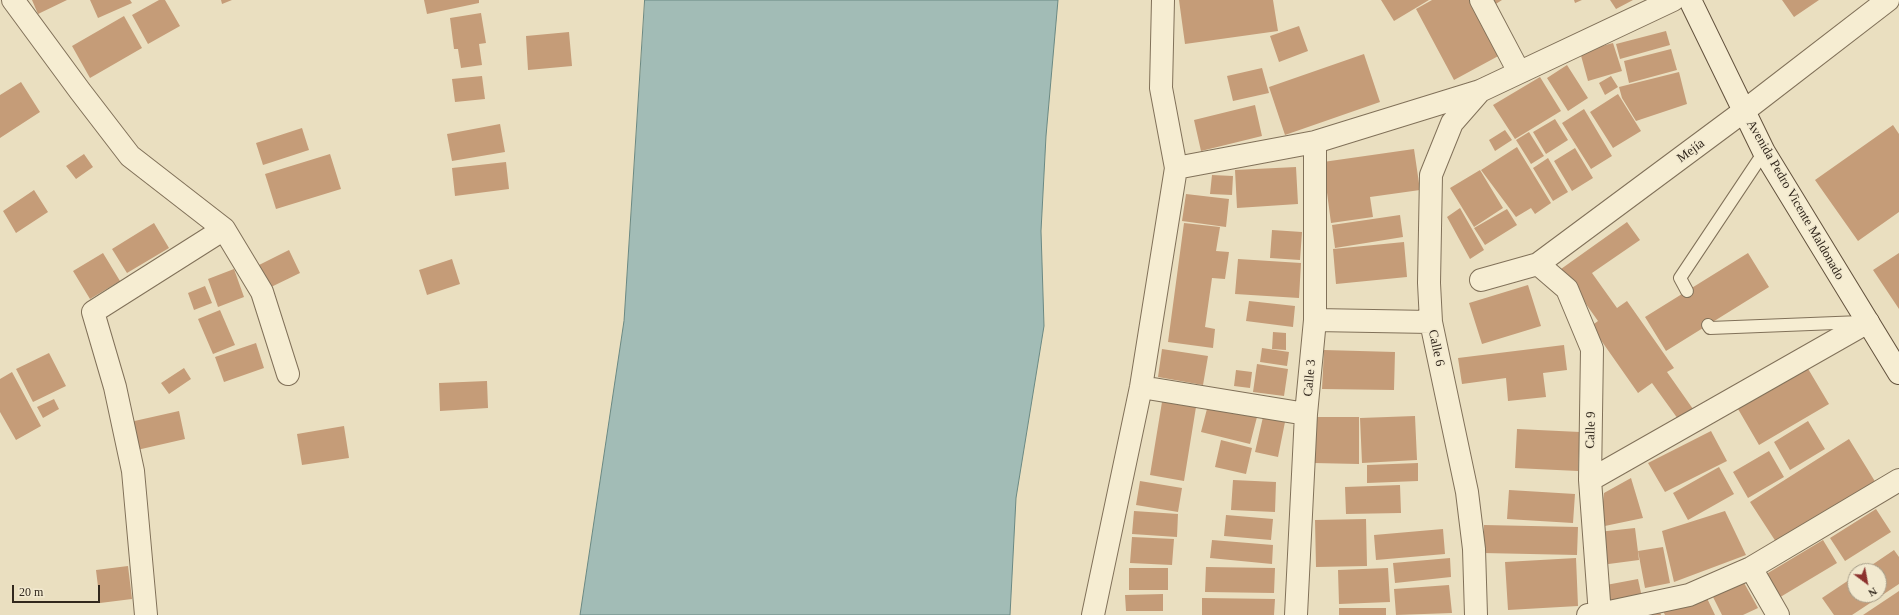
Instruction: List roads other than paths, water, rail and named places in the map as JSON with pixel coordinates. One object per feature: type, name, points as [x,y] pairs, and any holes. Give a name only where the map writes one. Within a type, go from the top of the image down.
[{"type":"street","points":[[13,0],[130,156],[224,229],[262,292],[288,374]]},
{"type":"street","points":[[1093,615],[1141,387],[1176,168],[1161,88],[1163,0]]},
{"type":"street","points":[[1481,0],[1519,72]]},
{"type":"street","points":[[1176,168],[1315,142],[1480,92],[1519,72],[1673,0]]},
{"type":"street","name":"Avenida Pedro Vicente Maldonado","points":[[1690,0],[1764,152],[1899,374]]},
{"type":"street","name":"Mejía","points":[[1481,280],[1538,264],[1744,111],[1888,0]]},
{"type":"street","name":"Calle 6","points":[[1476,615],[1474,548],[1467,492],[1431,322],[1429,283],[1431,175],[1452,122],[1480,92]]},
{"type":"street","name":"Calle 3","points":[[1296,615],[1306,414],[1315,320],[1315,142]]},
{"type":"street","points":[[146,615],[133,471],[115,387],[93,312],[224,229]]},
{"type":"street","name":"Calle 9","points":[[1538,264],[1567,289],[1592,349],[1590,480],[1596,615]]},
{"type":"street","points":[[1315,320],[1431,322]]},
{"type":"street","points":[[1590,480],[1868,322]]},
{"type":"street","points":[[1141,387],[1306,414]]},
{"type":"street","points":[[1596,615],[1689,594],[1751,568],[1896,487]]},
{"type":"street","points":[[1751,568],[1778,615]]},
{"type":"lane","points":[[1687,291],[1680,278],[1764,152]]},
{"type":"lane","points":[[1708,325],[1710,328],[1868,322]]},
{"type":"water","points":[[645,0],[1058,0],[1046,136],[1041,231],[1044,326],[1016,498],[1010,615],[580,615],[624,321]]}]
